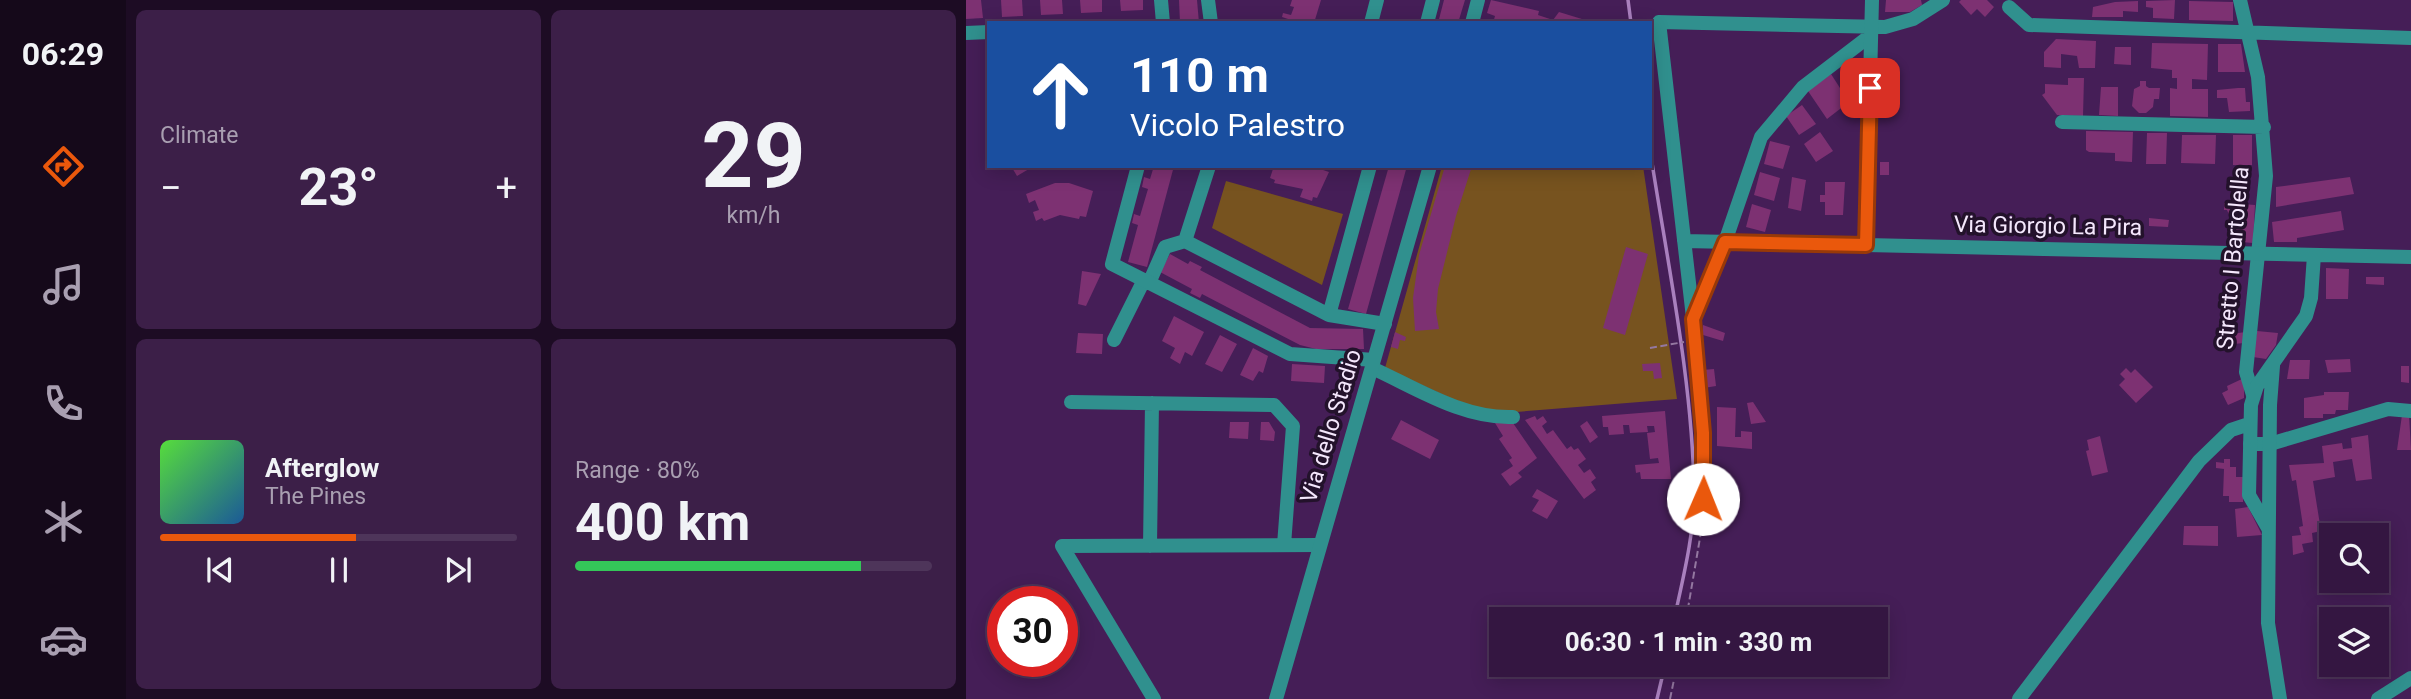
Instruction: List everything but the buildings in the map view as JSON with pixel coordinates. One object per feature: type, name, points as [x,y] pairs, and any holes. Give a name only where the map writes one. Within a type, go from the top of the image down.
[{"type":"street","points":[[1161,0],[1163,21]]},
{"type":"street","points":[[1208,0],[1211,21]]},
{"type":"street","points":[[1372,21],[1377,0]]},
{"type":"street","points":[[1428,21],[1433,0]]},
{"type":"street","points":[[1473,21],[1478,0]]},
{"type":"street","points":[[1866,245],[1872,0]]},
{"type":"street","points":[[1702,520],[1703,433],[1693,319],[1659,22],[1871,31],[1913,19],[1943,0]]},
{"type":"street","name":"Stretto I Bartolella","points":[[2240,0],[2258,78],[2266,176],[2246,372],[2252,400],[2249,425],[2249,495],[2268,528]]},
{"type":"street","points":[[2009,7],[2029,24],[2411,38]]},
{"type":"street","points":[[1693,319],[1725,242],[1753,154],[1770,123],[1802,87],[1871,31]]},
{"type":"street","points":[[966,33],[987,32]]},
{"type":"street","points":[[2062,122],[2263,127]]},
{"type":"street","points":[[1137,168],[1112,264],[1290,354],[1373,364],[1469,412],[1492,418],[1513,417]]},
{"type":"street","points":[[1185,241],[1208,168]]},
{"type":"street","points":[[1329,316],[1365,168]]},
{"type":"street","name":"Via dello Stadio","points":[[1276,699],[1429,168]]},
{"type":"street","points":[[1114,340],[1165,247],[1185,241],[1329,316],[1385,324]]},
{"type":"street","name":"Via Giorgio La Pira","points":[[1684,241],[2411,257]]},
{"type":"street","name":"Stretto I Bartolella","points":[[2252,400],[2306,316],[2311,298],[2314,255]]},
{"type":"street","points":[[2273,366],[2270,405],[2268,622],[2280,699]]},
{"type":"street","points":[[2252,400],[2270,405]]},
{"type":"street","points":[[1071,402],[1274,405],[1293,426],[1284,545]]},
{"type":"street","points":[[1150,546],[1152,403]]},
{"type":"street","points":[[2250,444],[2270,444],[2388,409],[2411,411]]},
{"type":"street","points":[[2019,699],[2199,461],[2231,430],[2249,425]]},
{"type":"street","points":[[1154,699],[1062,546],[1284,545],[1320,541]]},
{"type":"street","points":[[2378,699],[2411,678]]},
{"type":"path","points":[[1650,348],[1688,341]]},
{"type":"path","points":[[1688,607],[1702,520]]},
{"type":"path","points":[[1671,699],[1675,677]]},
{"type":"shaded area","points":[[1441,168],[1643,168],[1677,399],[1503,413],[1472,408],[1385,368]]},
{"type":"shaded area","points":[[1226,181],[1343,214],[1322,285],[1212,228]]},
{"type":"waterway","points":[[1628,0],[1631,21]]},
{"type":"waterway","points":[[1652,162],[1678,322],[1693,451],[1692,525],[1677,607]]},
{"type":"waterway","points":[[1657,699],[1662,677]]},
{"type":"route","points":[[1703,499],[1703,433],[1693,319],[1725,242],[1866,245],[1870,88]]}]
